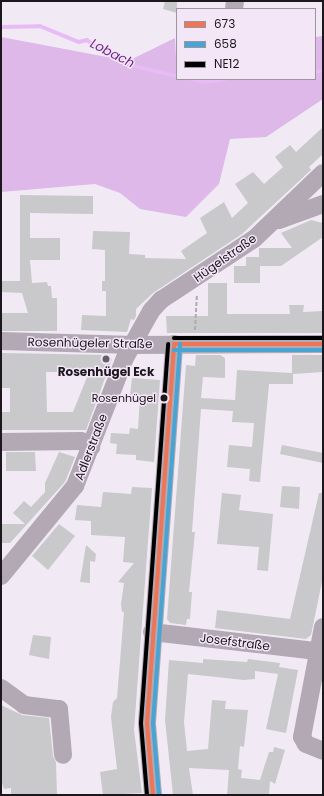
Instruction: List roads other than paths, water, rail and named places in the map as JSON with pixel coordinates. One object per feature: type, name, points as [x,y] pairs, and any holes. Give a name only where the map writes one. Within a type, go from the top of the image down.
[{"type":"street","name":"Hügelstraße","points":[[133,345],[151,310],[161,300],[254,239],[323,173]]},
{"type":"street","points":[[272,223],[323,204]]},
{"type":"street","name":"Rosenhügeler Straße","points":[[1,341],[133,345],[323,344]]},
{"type":"street","points":[[153,795],[147,723],[152,632],[174,344]]},
{"type":"street","name":"Adlerstraße","points":[[1,576],[7,558],[75,486],[125,358],[133,345]]},
{"type":"street","points":[[1,442],[81,441],[91,447]]},
{"type":"street","points":[[323,627],[317,651],[302,737],[306,744],[323,751]]},
{"type":"street","name":"Josefstraße","points":[[152,632],[317,651]]},
{"type":"street","points":[[1,688],[24,705],[59,709],[63,755]]},
{"type":"waterway","name":"Lobach","points":[[1,27],[40,26],[79,42],[87,40],[104,52],[138,67],[176,76]]},
{"type":"waterway","name":"Lobach","points":[[196,80],[204,82],[218,80]]},
{"type":"place","name":"Rosenhügel Eck","points":[[106,359]]},
{"type":"place","name":"Rosenhügel","points":[[164,398]]}]
